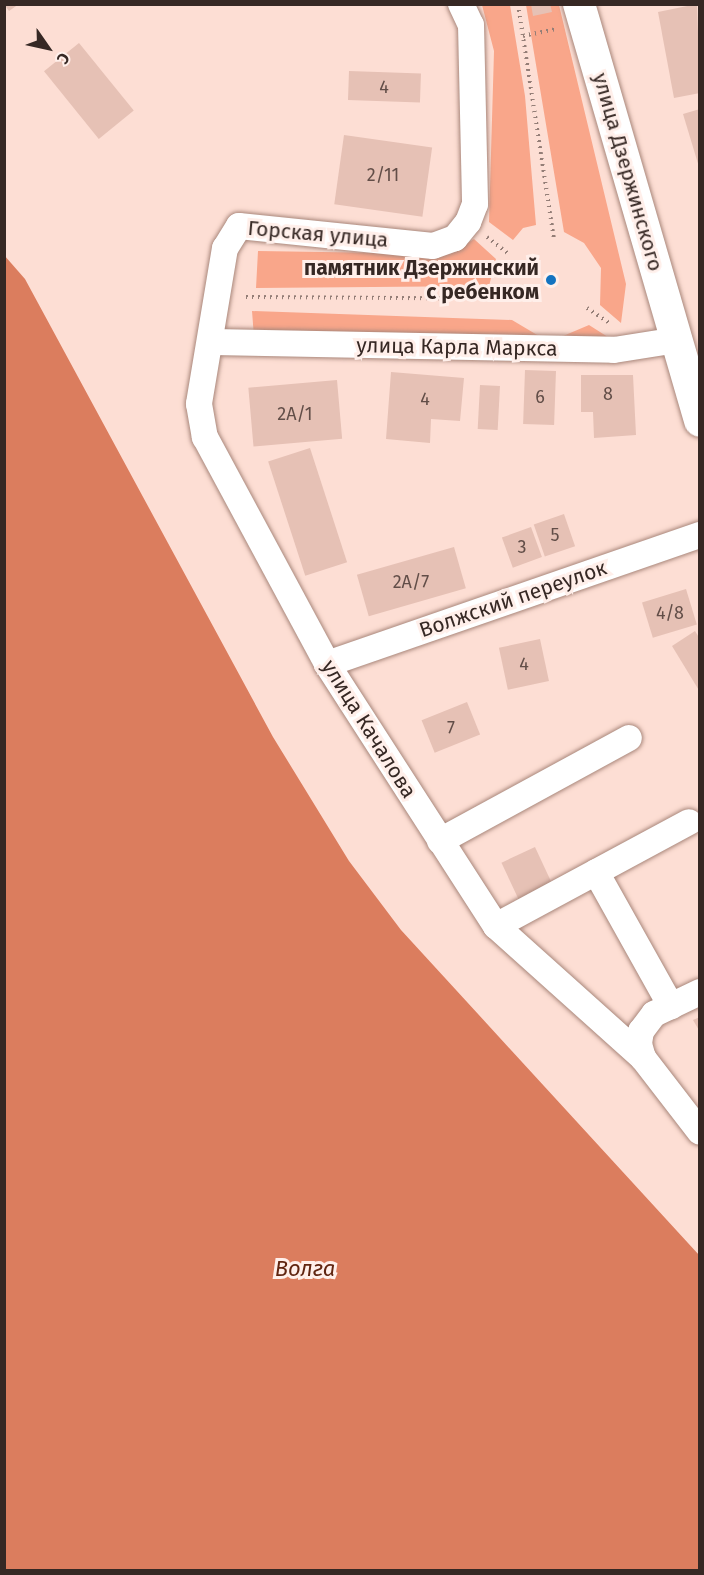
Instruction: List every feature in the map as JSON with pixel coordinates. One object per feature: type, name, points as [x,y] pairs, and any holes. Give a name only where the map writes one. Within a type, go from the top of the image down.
[{"type":"main road","name":"улица Дзержинского","points":[[570,16],[688,341],[699,421]]},
{"type":"street","name":"Горская улица","points":[[213,342],[225,248],[239,226],[433,246],[455,238],[465,228],[475,204],[471,25],[461,4]]},
{"type":"street","name":"улица Карла Маркса","points":[[213,342],[614,350],[688,341]]},
{"type":"street","name":"улица Качалова","points":[[213,342],[199,404],[205,437],[327,664],[496,926],[643,1058],[699,1132]]},
{"type":"street","name":"Волжский переулок","points":[[327,664],[699,535]]},
{"type":"street","points":[[440,841],[629,738]]},
{"type":"street","points":[[496,926],[689,822]]},
{"type":"street","points":[[596,872],[671,1006]]},
{"type":"street","points":[[643,1058],[641,1030],[654,1014],[699,992]]},
{"type":"path","points":[[518,4],[554,238]]},
{"type":"path","points":[[523,36],[570,16]]},
{"type":"path","points":[[246,297],[505,299]]},
{"type":"shaded area","points":[[482,5],[510,5],[525,96],[536,225],[523,228],[513,240],[489,222],[494,51]]},
{"type":"shaded area","points":[[526,5],[559,5],[626,284],[621,323],[600,305],[601,268],[584,243],[564,232]]},
{"type":"shaded area","points":[[474,239],[496,259],[489,286],[256,288],[258,251],[450,254]]},
{"type":"shaded area","points":[[252,311],[512,320],[549,342],[589,325],[611,339],[595,356],[255,350]]},
{"type":"water","name":"Волга","points":[[4,255],[25,279],[273,737],[349,861],[401,930],[699,1255],[699,1570],[5,1570]]},
{"type":"building","points":[[4,4],[19,4],[9,11]]},
{"type":"building","points":[[531,4],[550,4],[552,12],[533,16]]},
{"type":"building","points":[[697,4],[700,93],[674,98],[658,12]]},
{"type":"building","points":[[79,43],[134,111],[99,139],[44,71]]},
{"type":"building","points":[[349,71],[421,74],[420,102],[348,100]]},
{"type":"building","points":[[700,109],[700,167],[699,167],[683,114]]},
{"type":"building","points":[[344,135],[432,147],[422,217],[334,204]]},
{"type":"building","points":[[525,370],[556,371],[554,425],[523,424]]},
{"type":"building","points":[[391,372],[464,378],[460,421],[431,419],[430,443],[386,439]]},
{"type":"building","points":[[581,375],[633,375],[636,435],[594,438],[593,412],[581,412]]},
{"type":"building","points":[[337,380],[342,439],[253,447],[248,388]]},
{"type":"building","points":[[480,385],[500,386],[498,430],[478,429]]},
{"type":"building","points":[[310,448],[347,562],[305,576],[268,462]]},
{"type":"building","points":[[564,514],[575,546],[545,557],[534,524]]},
{"type":"building","points":[[531,527],[542,557],[513,568],[502,538]]},
{"type":"building","points":[[454,547],[466,588],[369,616],[357,575]]},
{"type":"building","points":[[686,589],[697,624],[653,638],[642,602]]},
{"type":"building","points":[[695,631],[700,639],[700,692],[672,646]]},
{"type":"building","points":[[540,639],[549,681],[508,690],[499,648]]},
{"type":"building","points":[[467,702],[480,734],[435,753],[422,720]]},
{"type":"building","points":[[535,847],[552,884],[519,900],[501,863]]},
{"type":"building","points":[[700,1017],[700,1032],[693,1020]]},
{"type":"place","name":"памятник Дзержинский с ребенком","points":[[551,280]]}]
